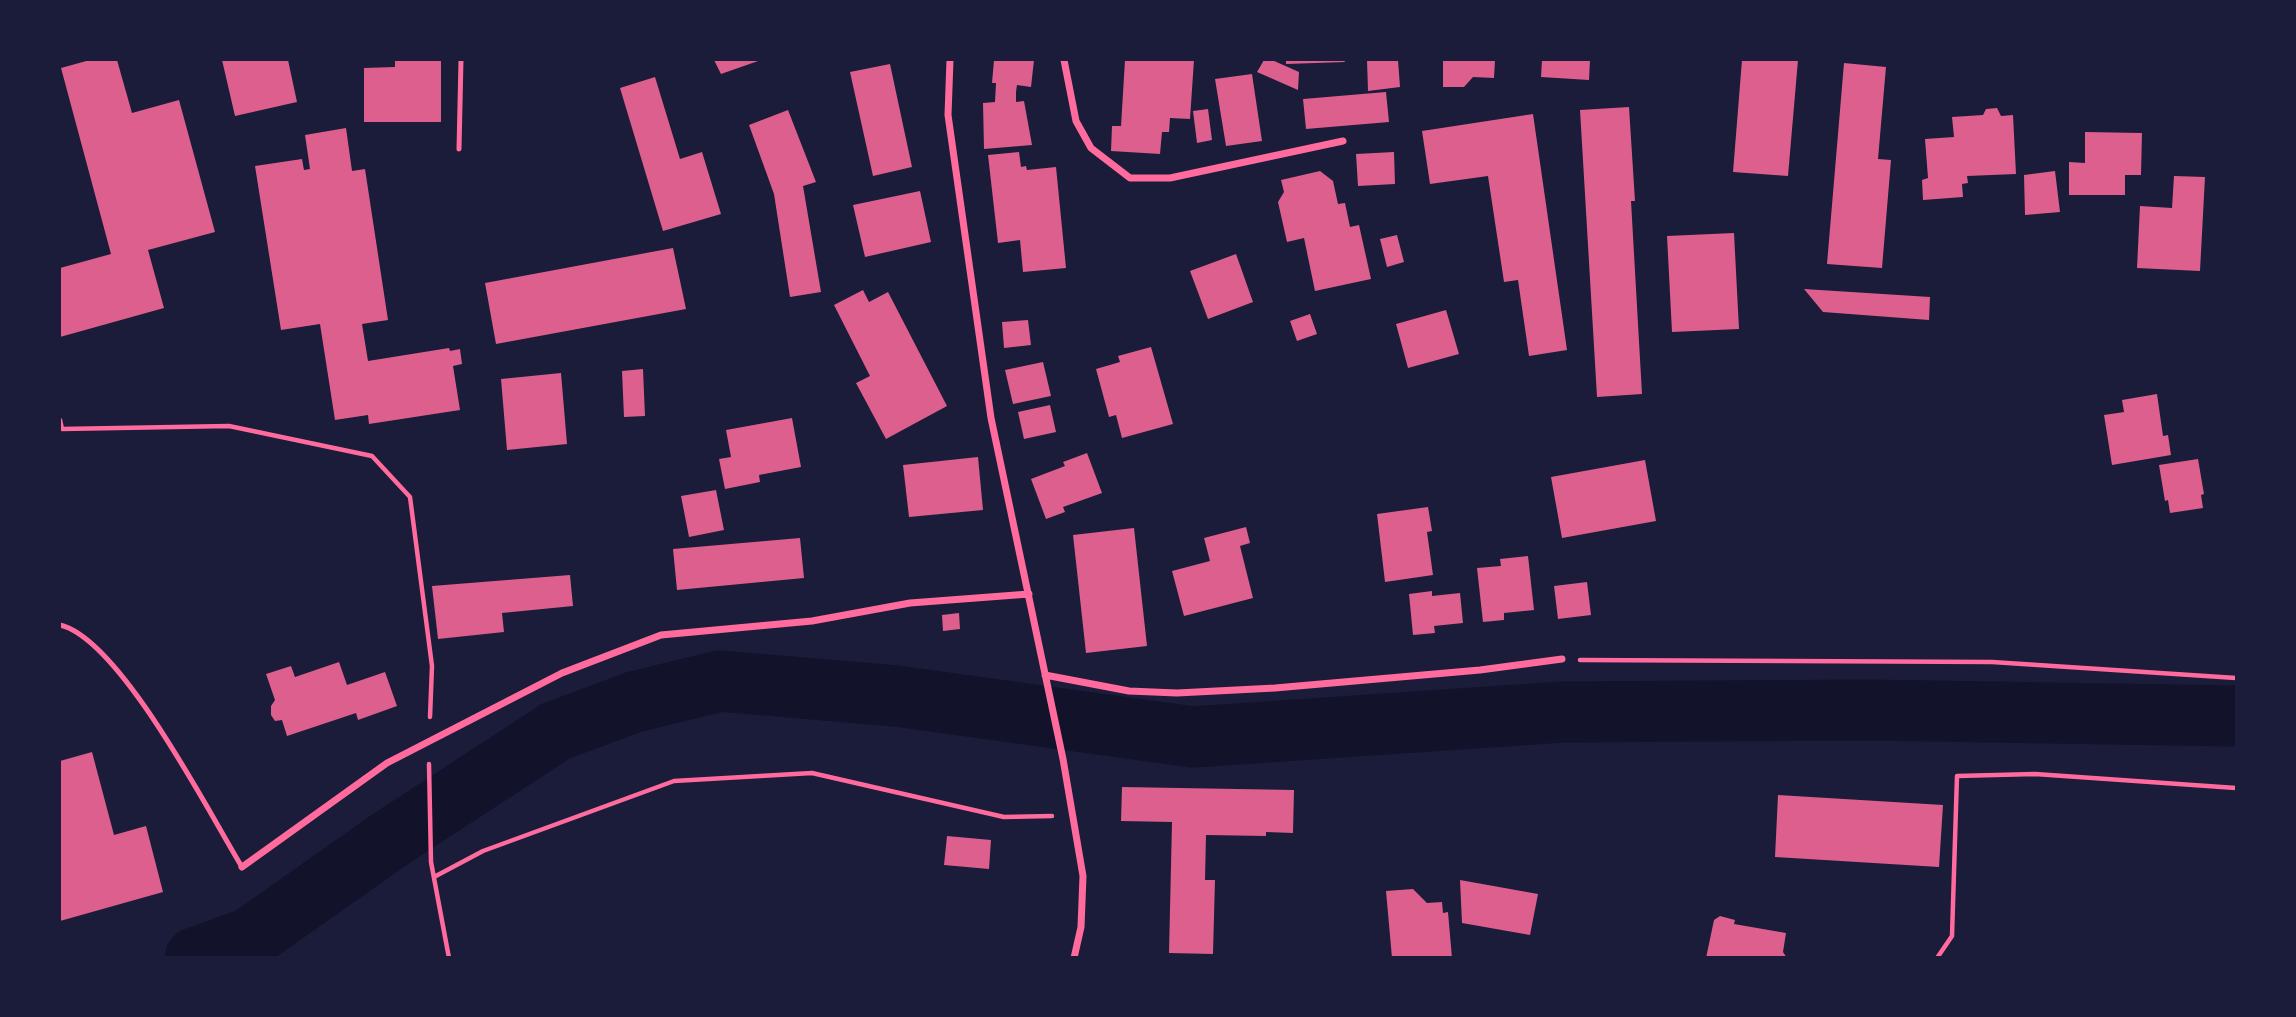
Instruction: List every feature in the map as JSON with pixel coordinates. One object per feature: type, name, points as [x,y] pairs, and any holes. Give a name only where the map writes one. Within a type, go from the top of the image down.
[{"type":"street","points":[[950,60],[948,115],[991,418],[1063,759],[1083,876],[1081,927],[1074,957]]},
{"type":"street","points":[[1064,60],[1076,121],[1091,148],[1130,178],[1170,178],[1343,141]]},
{"type":"street","points":[[242,867],[387,763],[562,673],[662,635],[811,621],[910,603],[1028,594]]},
{"type":"street","points":[[1045,675],[1129,691],[1177,693],[1275,688],[1466,671],[1562,659]]},
{"type":"lane","points":[[458,149],[461,60]]},
{"type":"lane","points":[[60,625],[72,628],[110,660],[147,709],[242,867]]},
{"type":"path","points":[[60,420],[62,429],[229,426],[372,456],[410,497],[432,666],[429,740],[431,862],[449,957]]},
{"type":"path","points":[[1562,659],[1992,662],[2236,678]]},
{"type":"path","points":[[434,877],[483,851],[674,781],[812,773],[1004,817],[1074,816]]},
{"type":"path","points":[[1937,957],[1952,936],[1957,776],[2035,774],[2236,788]]},
{"type":"building","points":[[90,60],[117,60],[132,113],[179,100],[215,232],[148,250],[164,308],[60,337],[60,268],[111,254],[61,68]]},
{"type":"building","points":[[222,60],[288,60],[297,102],[235,116]]},
{"type":"building","points":[[395,60],[441,60],[441,122],[364,122],[364,68],[395,67]]},
{"type":"building","points":[[714,60],[761,60],[721,74]]},
{"type":"building","points":[[994,60],[1034,60],[1031,87],[1017,85],[1016,92],[1016,102],[1024,101],[1032,145],[984,149],[983,103],[995,102],[996,83],[992,83]]},
{"type":"building","points":[[1125,60],[1194,60],[1190,119],[1170,118],[1169,132],[1162,132],[1160,154],[1111,151],[1112,126],[1121,126]]},
{"type":"building","points":[[1264,60],[1272,60],[1299,72],[1298,90],[1257,72]]},
{"type":"building","points":[[1286,60],[1344,60],[1345,62],[1286,64]]},
{"type":"building","points":[[1367,60],[1398,60],[1400,87],[1368,91]]},
{"type":"building","points":[[1443,60],[1495,60],[1494,78],[1473,77],[1464,87],[1443,87]]},
{"type":"building","points":[[1542,60],[1590,60],[1589,80],[1541,77]]},
{"type":"building","points":[[1742,60],[1798,60],[1788,176],[1733,172]]},
{"type":"building","points":[[1844,63],[1886,67],[1878,159],[1891,160],[1882,268],[1827,264]]},
{"type":"building","points":[[890,64],[912,167],[873,176],[850,72]]},
{"type":"building","points":[[1252,74],[1262,141],[1226,146],[1215,79]]},
{"type":"building","points":[[655,77],[680,159],[702,152],[721,214],[663,231],[620,88]]},
{"type":"building","points":[[1386,92],[1389,122],[1306,129],[1303,99]]},
{"type":"building","points":[[1629,107],[1635,201],[1631,201],[1642,394],[1597,397],[1580,110]]},
{"type":"building","points":[[1997,108],[2001,116],[2013,115],[2016,174],[1967,176],[1968,183],[1962,184],[1963,197],[1923,200],[1922,180],[1928,178],[1925,139],[1954,137],[1952,117],[1983,115],[1986,109]]},
{"type":"building","points":[[1208,109],[1212,140],[1197,143],[1193,111]]},
{"type":"building","points":[[788,110],[816,182],[803,186],[821,292],[790,297],[774,194],[749,125]]},
{"type":"building","points":[[1533,114],[1567,350],[1529,356],[1518,280],[1504,282],[1488,176],[1430,184],[1422,131]]},
{"type":"building","points":[[346,128],[352,171],[365,169],[388,320],[362,324],[368,361],[449,348],[450,351],[460,349],[462,364],[453,366],[460,410],[369,424],[368,415],[335,420],[320,324],[281,330],[255,166],[302,159],[304,170],[310,169],[305,135]]},
{"type":"building","points":[[2085,132],[2142,133],[2141,175],[2125,175],[2125,195],[2069,195],[2069,162],[2085,163]]},
{"type":"building","points":[[1019,152],[1021,167],[1026,166],[1027,170],[1056,167],[1066,268],[1023,272],[1020,240],[998,243],[988,155]]},
{"type":"building","points":[[1394,152],[1395,184],[1358,186],[1356,154]]},
{"type":"building","points":[[1320,171],[1333,181],[1338,204],[1345,203],[1350,227],[1359,225],[1371,279],[1315,291],[1304,238],[1287,242],[1278,202],[1284,192],[1281,180]]},
{"type":"building","points":[[2055,171],[2060,212],[2025,215],[2024,175]]},
{"type":"building","points":[[2174,176],[2205,177],[2200,271],[2137,268],[2140,206],[2172,208]]},
{"type":"building","points":[[920,191],[931,242],[865,257],[853,205]]},
{"type":"building","points":[[1734,233],[1739,329],[1672,332],[1667,236]]},
{"type":"building","points":[[1397,235],[1404,262],[1387,267],[1380,239]]},
{"type":"building","points":[[673,248],[686,309],[496,344],[485,283]]},
{"type":"building","points":[[1236,254],[1253,302],[1208,319],[1190,271]]},
{"type":"building","points":[[1804,289],[1930,297],[1929,320],[1823,312]]},
{"type":"building","points":[[863,290],[869,302],[888,292],[947,406],[886,439],[856,383],[870,376],[834,305]]},
{"type":"building","points":[[1446,310],[1459,354],[1408,368],[1396,324]]},
{"type":"building","points":[[1310,314],[1317,334],[1297,341],[1290,321]]},
{"type":"building","points":[[1028,320],[1031,345],[1004,348],[1002,322]]},
{"type":"building","points":[[1151,347],[1173,424],[1122,438],[1116,415],[1109,417],[1096,369],[1120,362],[1118,356]]},
{"type":"building","points":[[1043,362],[1051,396],[1013,404],[1005,370]]},
{"type":"building","points":[[643,369],[645,416],[624,417],[622,371]]},
{"type":"building","points":[[561,373],[567,444],[507,450],[501,379]]},
{"type":"building","points":[[2157,394],[2163,436],[2168,435],[2171,455],[2112,465],[2104,415],[2124,412],[2122,400]]},
{"type":"building","points":[[1050,405],[1056,432],[1024,439],[1018,412]]},
{"type":"building","points":[[792,418],[801,467],[759,475],[760,482],[725,489],[719,459],[731,457],[726,430]]},
{"type":"building","points":[[1087,453],[1102,493],[1063,507],[1065,512],[1046,519],[1031,479],[1065,466],[1063,462]]},
{"type":"building","points":[[978,457],[983,510],[909,517],[903,465]]},
{"type":"building","points":[[2198,459],[2204,494],[2201,495],[2203,508],[2170,513],[2168,500],[2165,501],[2159,465]]},
{"type":"building","points":[[1645,460],[1656,521],[1562,538],[1551,477]]},
{"type":"building","points":[[716,490],[724,530],[689,537],[681,496]]},
{"type":"building","points":[[1428,507],[1432,531],[1427,532],[1433,575],[1385,582],[1377,514]]},
{"type":"building","points":[[1246,527],[1250,543],[1240,546],[1253,598],[1184,616],[1172,571],[1210,561],[1204,538]]},
{"type":"building","points":[[1134,528],[1147,646],[1086,653],[1073,535]]},
{"type":"building","points":[[800,538],[804,578],[677,590],[673,549]]},
{"type":"building","points":[[1528,556],[1534,610],[1504,613],[1504,620],[1483,622],[1477,568],[1501,566],[1500,559]]},
{"type":"building","points":[[570,575],[573,606],[502,613],[504,632],[438,639],[432,586]]},
{"type":"building","points":[[1587,582],[1591,615],[1558,619],[1554,586]]},
{"type":"building","points":[[1432,591],[1432,596],[1460,593],[1463,623],[1434,626],[1435,633],[1413,635],[1409,594]]},
{"type":"building","points":[[959,613],[960,629],[943,631],[942,615]]},
{"type":"building","points":[[339,662],[347,685],[385,672],[397,706],[358,720],[356,713],[287,736],[282,720],[275,721],[271,715],[271,706],[275,700],[266,674],[291,666],[295,677]]},
{"type":"building","points":[[92,752],[114,835],[146,826],[163,892],[60,921],[60,761]]},
{"type":"building","points":[[1122,787],[1294,790],[1293,833],[1266,832],[1266,836],[1206,835],[1205,880],[1215,880],[1213,954],[1169,953],[1172,822],[1121,821]]},
{"type":"building","points":[[1778,795],[1943,805],[1939,867],[1775,857]]},
{"type":"building","points":[[947,836],[991,840],[989,869],[944,865]]},
{"type":"building","points":[[1460,880],[1538,894],[1530,935],[1462,923]]},
{"type":"building","points":[[1413,889],[1427,903],[1442,902],[1443,913],[1448,912],[1452,958],[1392,958],[1386,891]]},
{"type":"building","points":[[1720,916],[1735,920],[1734,924],[1786,933],[1783,952],[1787,958],[1706,958],[1714,920]]},
{"type":"waterway","points":[[195,958],[250,938],[392,838],[556,731],[634,702],[720,681],[896,696],[1193,737],[1563,712],[1868,710],[2236,716]]}]
